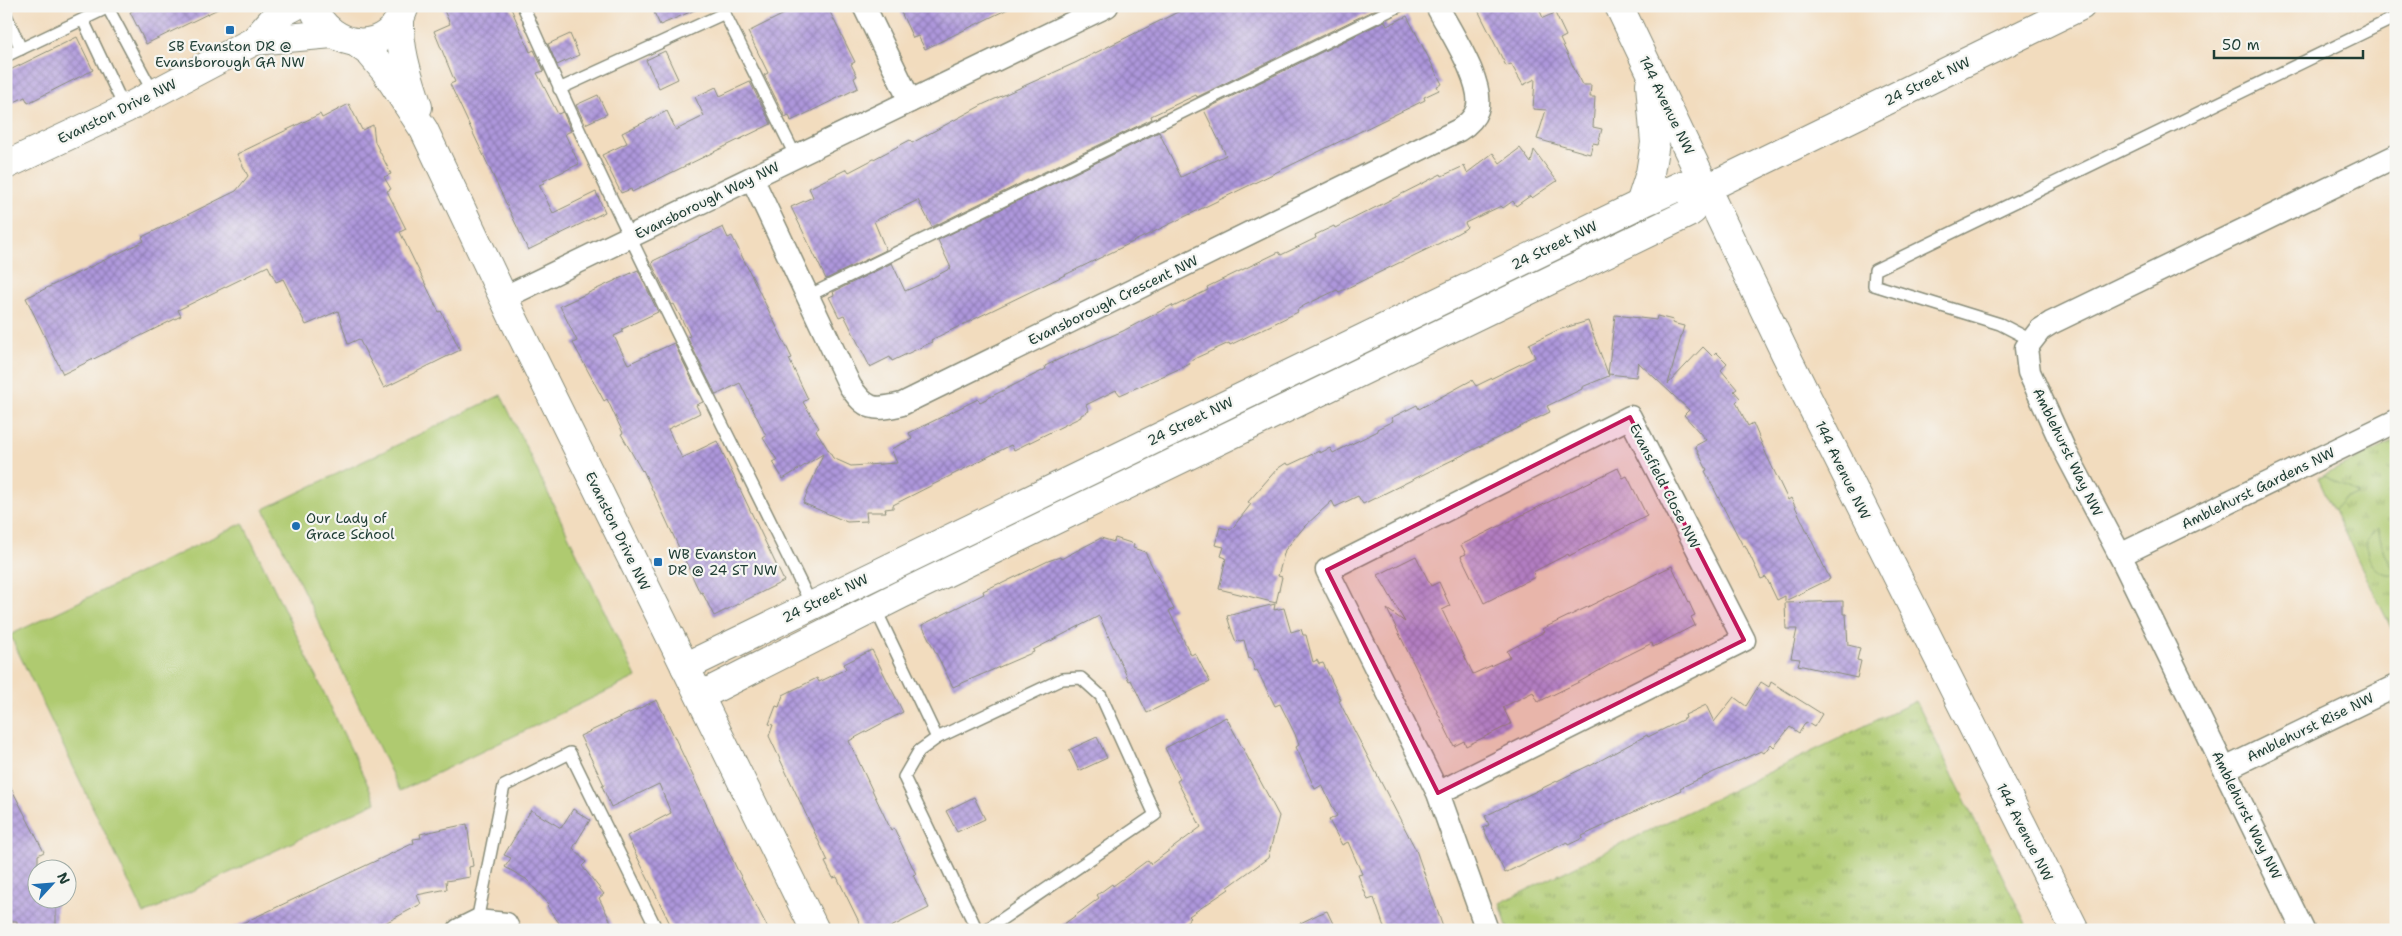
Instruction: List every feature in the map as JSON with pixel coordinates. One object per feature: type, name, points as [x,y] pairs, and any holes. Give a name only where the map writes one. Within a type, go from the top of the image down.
[{"type":"street","name":"Evanston Drive NW","points":[[6,165],[125,109],[254,41],[276,16],[295,6]]},
{"type":"street","points":[[312,6],[320,22],[343,38],[372,41],[388,33],[403,13]]},
{"type":"street","points":[[864,6],[910,100]]},
{"type":"street","name":"Evansborough Way NW","points":[[503,298],[1107,6]]},
{"type":"street","name":"Evansborough Crescent NW","points":[[752,178],[850,386],[859,399],[870,408],[885,408],[902,404],[1459,130],[1470,122],[1477,110],[1479,96],[1476,82],[1437,6]]},
{"type":"street","name":"144 Avenue NW","points":[[1619,6],[1648,67],[1700,192],[1785,353],[2075,930]]},
{"type":"street","name":"24 Street NW","points":[[685,667],[811,604],[1640,204],[1682,185],[1700,192],[2081,6]]},
{"type":"street","name":"Evanston Drive NW","points":[[403,13],[400,37],[404,60],[424,130]]},
{"type":"street","name":"Evanston Drive NW","points":[[254,41],[343,38],[370,53],[424,130],[503,298],[815,930]]},
{"type":"street","points":[[1640,204],[1650,173],[1655,143],[1648,67]]},
{"type":"street","points":[[2031,340],[2040,330],[2062,318],[2396,156]]},
{"type":"street","points":[[700,696],[875,608],[1689,213],[1693,210],[1700,192]]},
{"type":"street","name":"Amblehurst Way NW","points":[[2031,340],[2026,348],[2029,372],[2065,451],[2120,555],[2303,930]]},
{"type":"street","name":"Evansfield Close NW","points":[[1438,793],[1744,640],[1630,417],[1328,570],[1438,793],[1487,930]]},
{"type":"street","name":"Amblehurst Gardens NW","points":[[2120,555],[2396,421]]},
{"type":"street","name":"Amblehurst Rise NW","points":[[2225,769],[2396,686]]},
{"type":"street","points":[[468,925],[506,924],[509,930]]},
{"type":"lane","points":[[523,6],[560,89],[631,237],[811,604]]},
{"type":"lane","points":[[808,296],[1399,6]]},
{"type":"lane","points":[[6,56],[110,7],[154,94]]},
{"type":"lane","points":[[560,89],[723,10],[796,157]]},
{"type":"lane","points":[[6,15],[21,49]]},
{"type":"lane","points":[[2031,340],[2000,324],[1874,285],[1875,270],[2396,17]]},
{"type":"lane","points":[[83,20],[125,109]]},
{"type":"lane","points":[[875,608],[937,738]]},
{"type":"lane","points":[[977,930],[904,777],[919,751],[937,738],[1062,679],[1082,678],[1101,696],[1155,815],[986,930]]},
{"type":"lane","points":[[468,925],[504,786],[570,753],[657,930]]},
{"type":"highlighted area","points":[[1630,417],[1744,640],[1438,793],[1327,570]]},
{"type":"green space","points":[[501,395],[636,677],[400,791],[264,509]]},
{"type":"green space","points":[[2396,440],[2396,638],[2318,478]]},
{"type":"green space","points":[[2323,476],[2359,493],[2343,500],[2333,511],[2318,478]]},
{"type":"green space","points":[[243,523],[376,802],[144,914],[10,635]]},
{"type":"green space","points":[[2378,528],[2383,550],[2396,574],[2383,573],[2370,560],[2367,541]]},
{"type":"green space","points":[[1916,701],[2029,930],[1508,930],[1500,903]]},
{"type":"building","points":[[141,6],[224,6],[146,44],[130,12]]},
{"type":"building","points":[[442,6],[510,6],[530,52],[534,50],[544,71],[537,73],[558,114],[563,112],[571,131],[565,134],[579,164],[543,181],[544,183],[539,185],[553,213],[596,192],[605,212],[528,250],[450,84],[455,82],[434,31],[450,24]]},
{"type":"building","points":[[651,6],[704,6],[660,25]]},
{"type":"building","points":[[785,6],[827,6],[855,62],[851,64],[857,76],[854,78],[858,88],[791,121],[789,115],[785,117],[764,75],[768,73],[748,32],[788,12]]},
{"type":"building","points":[[898,6],[1014,6],[925,49],[918,36],[913,38]]},
{"type":"building","points":[[1190,6],[1378,8],[1197,97],[1196,95],[1151,116],[1152,119],[932,227],[918,200],[874,221],[886,250],[826,279],[791,207],[813,197],[809,188],[847,169],[849,172],[910,140],[912,143],[984,104],[1075,63]]},
{"type":"building","points":[[1476,6],[1538,6],[1543,18],[1555,13],[1566,36],[1560,39],[1582,85],[1591,85],[1590,97],[1595,97],[1593,127],[1602,129],[1598,144],[1593,143],[1590,154],[1537,139],[1546,110],[1533,109],[1535,79],[1523,85],[1511,64],[1506,66]]},
{"type":"building","points":[[1407,16],[1442,84],[1437,86],[1439,90],[1424,97],[1425,100],[931,340],[932,342],[892,361],[890,357],[870,367],[844,315],[839,317],[829,297],[834,295],[833,292],[892,263],[905,291],[921,284],[951,268],[938,240],[1159,132],[1181,177],[1226,155],[1204,110],[1385,21],[1387,26]]},
{"type":"building","points":[[570,34],[579,55],[557,65],[548,44]]},
{"type":"building","points":[[77,37],[93,70],[28,103],[25,97],[6,106],[6,72]]},
{"type":"building","points":[[665,51],[678,79],[659,88],[646,60]]},
{"type":"building","points":[[750,82],[771,124],[632,192],[631,189],[621,193],[602,155],[627,143],[622,133],[667,111],[676,130],[704,116],[695,97],[716,87],[720,96]]},
{"type":"building","points":[[598,95],[607,114],[585,124],[576,105]]},
{"type":"building","points":[[349,104],[362,130],[373,125],[375,142],[391,174],[384,177],[391,189],[387,191],[406,229],[400,232],[460,350],[384,388],[359,339],[348,344],[338,311],[306,325],[283,279],[276,282],[268,266],[178,310],[181,316],[63,374],[26,298],[144,241],[142,237],[236,191],[248,176],[237,154],[320,114],[322,118]]},
{"type":"building","points":[[1520,148],[1531,163],[1534,150],[1557,181],[1516,206],[1513,201],[1503,208],[1501,206],[1465,223],[1467,227],[1465,229],[1440,243],[1339,292],[1337,290],[1305,305],[1297,310],[1298,312],[1230,345],[1229,343],[1198,357],[1189,362],[1190,364],[1120,395],[1116,390],[1086,405],[1089,411],[1081,415],[1081,417],[1014,450],[1011,445],[893,505],[893,508],[885,509],[886,512],[866,512],[867,521],[847,522],[803,503],[823,454],[783,479],[773,462],[777,460],[763,438],[766,436],[740,383],[716,395],[687,337],[690,336],[652,264],[653,261],[723,227],[728,238],[732,236],[792,358],[789,359],[808,399],[803,402],[819,428],[816,430],[833,458],[851,466],[897,463],[891,449],[912,439],[909,433],[978,399],[980,402],[1046,369],[1045,366],[1123,331],[1172,305],[1173,307],[1208,290],[1207,287],[1279,252],[1281,255],[1316,238],[1315,235],[1334,226],[1335,228],[1441,174],[1442,176],[1464,166],[1467,173],[1493,153],[1500,163]]},
{"type":"building","points":[[638,270],[658,312],[622,329],[623,332],[614,336],[628,364],[674,343],[703,402],[696,405],[700,413],[668,429],[682,458],[717,441],[784,581],[714,616],[702,592],[700,593],[643,470],[621,434],[623,433],[607,399],[604,401],[573,343],[577,341],[560,306]]},
{"type":"building","points":[[1615,315],[1656,320],[1657,316],[1673,320],[1672,323],[1684,326],[1668,384],[1703,347],[1712,356],[1716,352],[1727,363],[1721,370],[1737,389],[1734,391],[1740,398],[1736,402],[1748,426],[1753,423],[1788,500],[1791,498],[1830,579],[1785,601],[1785,596],[1777,600],[1766,577],[1761,579],[1705,471],[1707,470],[1695,446],[1706,440],[1684,415],[1689,410],[1638,362],[1636,377],[1608,374]]},
{"type":"building","points":[[1588,321],[1609,376],[1582,387],[1582,389],[1547,406],[1550,412],[1363,504],[1358,496],[1335,507],[1332,501],[1305,526],[1285,550],[1278,576],[1282,577],[1276,603],[1219,589],[1226,558],[1221,556],[1224,547],[1215,545],[1220,527],[1231,530],[1251,504],[1248,502],[1277,469],[1286,463],[1289,465],[1319,451],[1320,453],[1330,448],[1333,453],[1378,431],[1377,429],[1393,421],[1391,418],[1417,405],[1419,409],[1472,380],[1476,386],[1535,357],[1529,344],[1558,330]]},
{"type":"building","points":[[1618,468],[1623,478],[1627,476],[1647,516],[1569,556],[1568,554],[1533,572],[1535,577],[1484,603],[1461,556],[1466,554],[1461,545]]},
{"type":"building","points":[[1101,538],[1114,542],[1115,538],[1134,544],[1133,548],[1145,552],[1174,609],[1169,611],[1191,655],[1195,653],[1210,682],[1147,713],[1131,680],[1129,681],[1099,616],[1033,650],[1034,652],[953,687],[922,625],[984,594],[983,591],[1048,561],[1060,557],[1061,559]]},
{"type":"building","points":[[1416,556],[1431,586],[1439,582],[1450,606],[1442,610],[1473,674],[1510,657],[1507,651],[1544,632],[1542,629],[1672,566],[1695,615],[1691,617],[1695,625],[1653,647],[1652,643],[1538,702],[1533,692],[1503,707],[1511,724],[1466,746],[1464,741],[1454,746],[1387,609],[1405,622],[1378,575]]},
{"type":"building","points":[[1843,601],[1843,614],[1846,614],[1848,645],[1860,648],[1857,660],[1861,661],[1857,678],[1798,665],[1800,659],[1791,658],[1797,629],[1786,629],[1785,603]]},
{"type":"building","points":[[1275,604],[1274,610],[1284,608],[1291,632],[1301,629],[1303,635],[1306,635],[1313,662],[1317,660],[1319,664],[1323,663],[1341,700],[1339,701],[1416,850],[1444,930],[1385,930],[1374,898],[1368,900],[1358,875],[1362,874],[1348,842],[1342,845],[1329,820],[1337,816],[1322,785],[1315,789],[1296,747],[1299,745],[1295,734],[1280,704],[1275,706],[1257,670],[1255,671],[1251,658],[1249,659],[1244,640],[1236,642],[1227,616]]},
{"type":"building","points":[[872,650],[903,712],[849,741],[891,830],[894,828],[916,874],[913,875],[929,908],[885,930],[863,930],[837,877],[833,878],[825,862],[828,861],[769,736],[773,725],[769,724],[776,706],[779,707],[783,695],[817,678],[819,682],[846,669],[844,664]]},
{"type":"building","points":[[1761,682],[1769,687],[1771,682],[1822,714],[1814,727],[1806,722],[1799,733],[1790,727],[1774,747],[1771,744],[1764,753],[1761,751],[1714,772],[1680,788],[1681,790],[1582,836],[1583,838],[1568,845],[1567,842],[1505,873],[1483,828],[1489,825],[1485,816],[1590,766],[1647,735],[1648,737],[1686,718],[1685,715],[1706,705],[1714,722],[1734,697],[1746,706]]},
{"type":"building","points":[[657,700],[737,869],[769,930],[673,930],[627,836],[671,813],[659,784],[611,807],[602,786],[604,785],[580,736]]},
{"type":"building","points":[[1226,717],[1279,816],[1268,858],[1228,887],[1229,889],[1189,916],[1191,918],[1174,930],[1056,930],[1099,898],[1097,895],[1112,884],[1113,886],[1148,860],[1151,864],[1201,827],[1177,781],[1180,779],[1165,748]]},
{"type":"building","points":[[1097,737],[1107,758],[1079,771],[1069,750]]},
{"type":"building","points":[[6,778],[44,852],[38,855],[38,858],[28,858],[28,908],[56,908],[56,927],[17,927],[17,921],[6,921]]},
{"type":"building","points":[[974,797],[985,819],[957,832],[946,811]]},
{"type":"building","points":[[573,809],[590,820],[573,848],[586,862],[582,866],[604,894],[599,898],[615,930],[564,930],[547,906],[549,904],[526,879],[505,867],[511,858],[504,855],[531,810],[561,828]]},
{"type":"building","points":[[467,824],[473,866],[469,867],[470,877],[446,881],[447,889],[417,895],[421,904],[372,930],[228,930],[414,843],[413,839],[421,838],[420,834]]},
{"type":"building","points":[[1327,911],[1336,930],[1286,930],[1319,914]]},
{"type":"place","name":"SB Evanston DR @ Evansborough GA NW","points":[[230,30]]},
{"type":"place","name":"Our Lady of Grace School","points":[[296,526]]},
{"type":"place","name":"WB Evanston DR @ 24 ST NW","points":[[658,562]]}]
